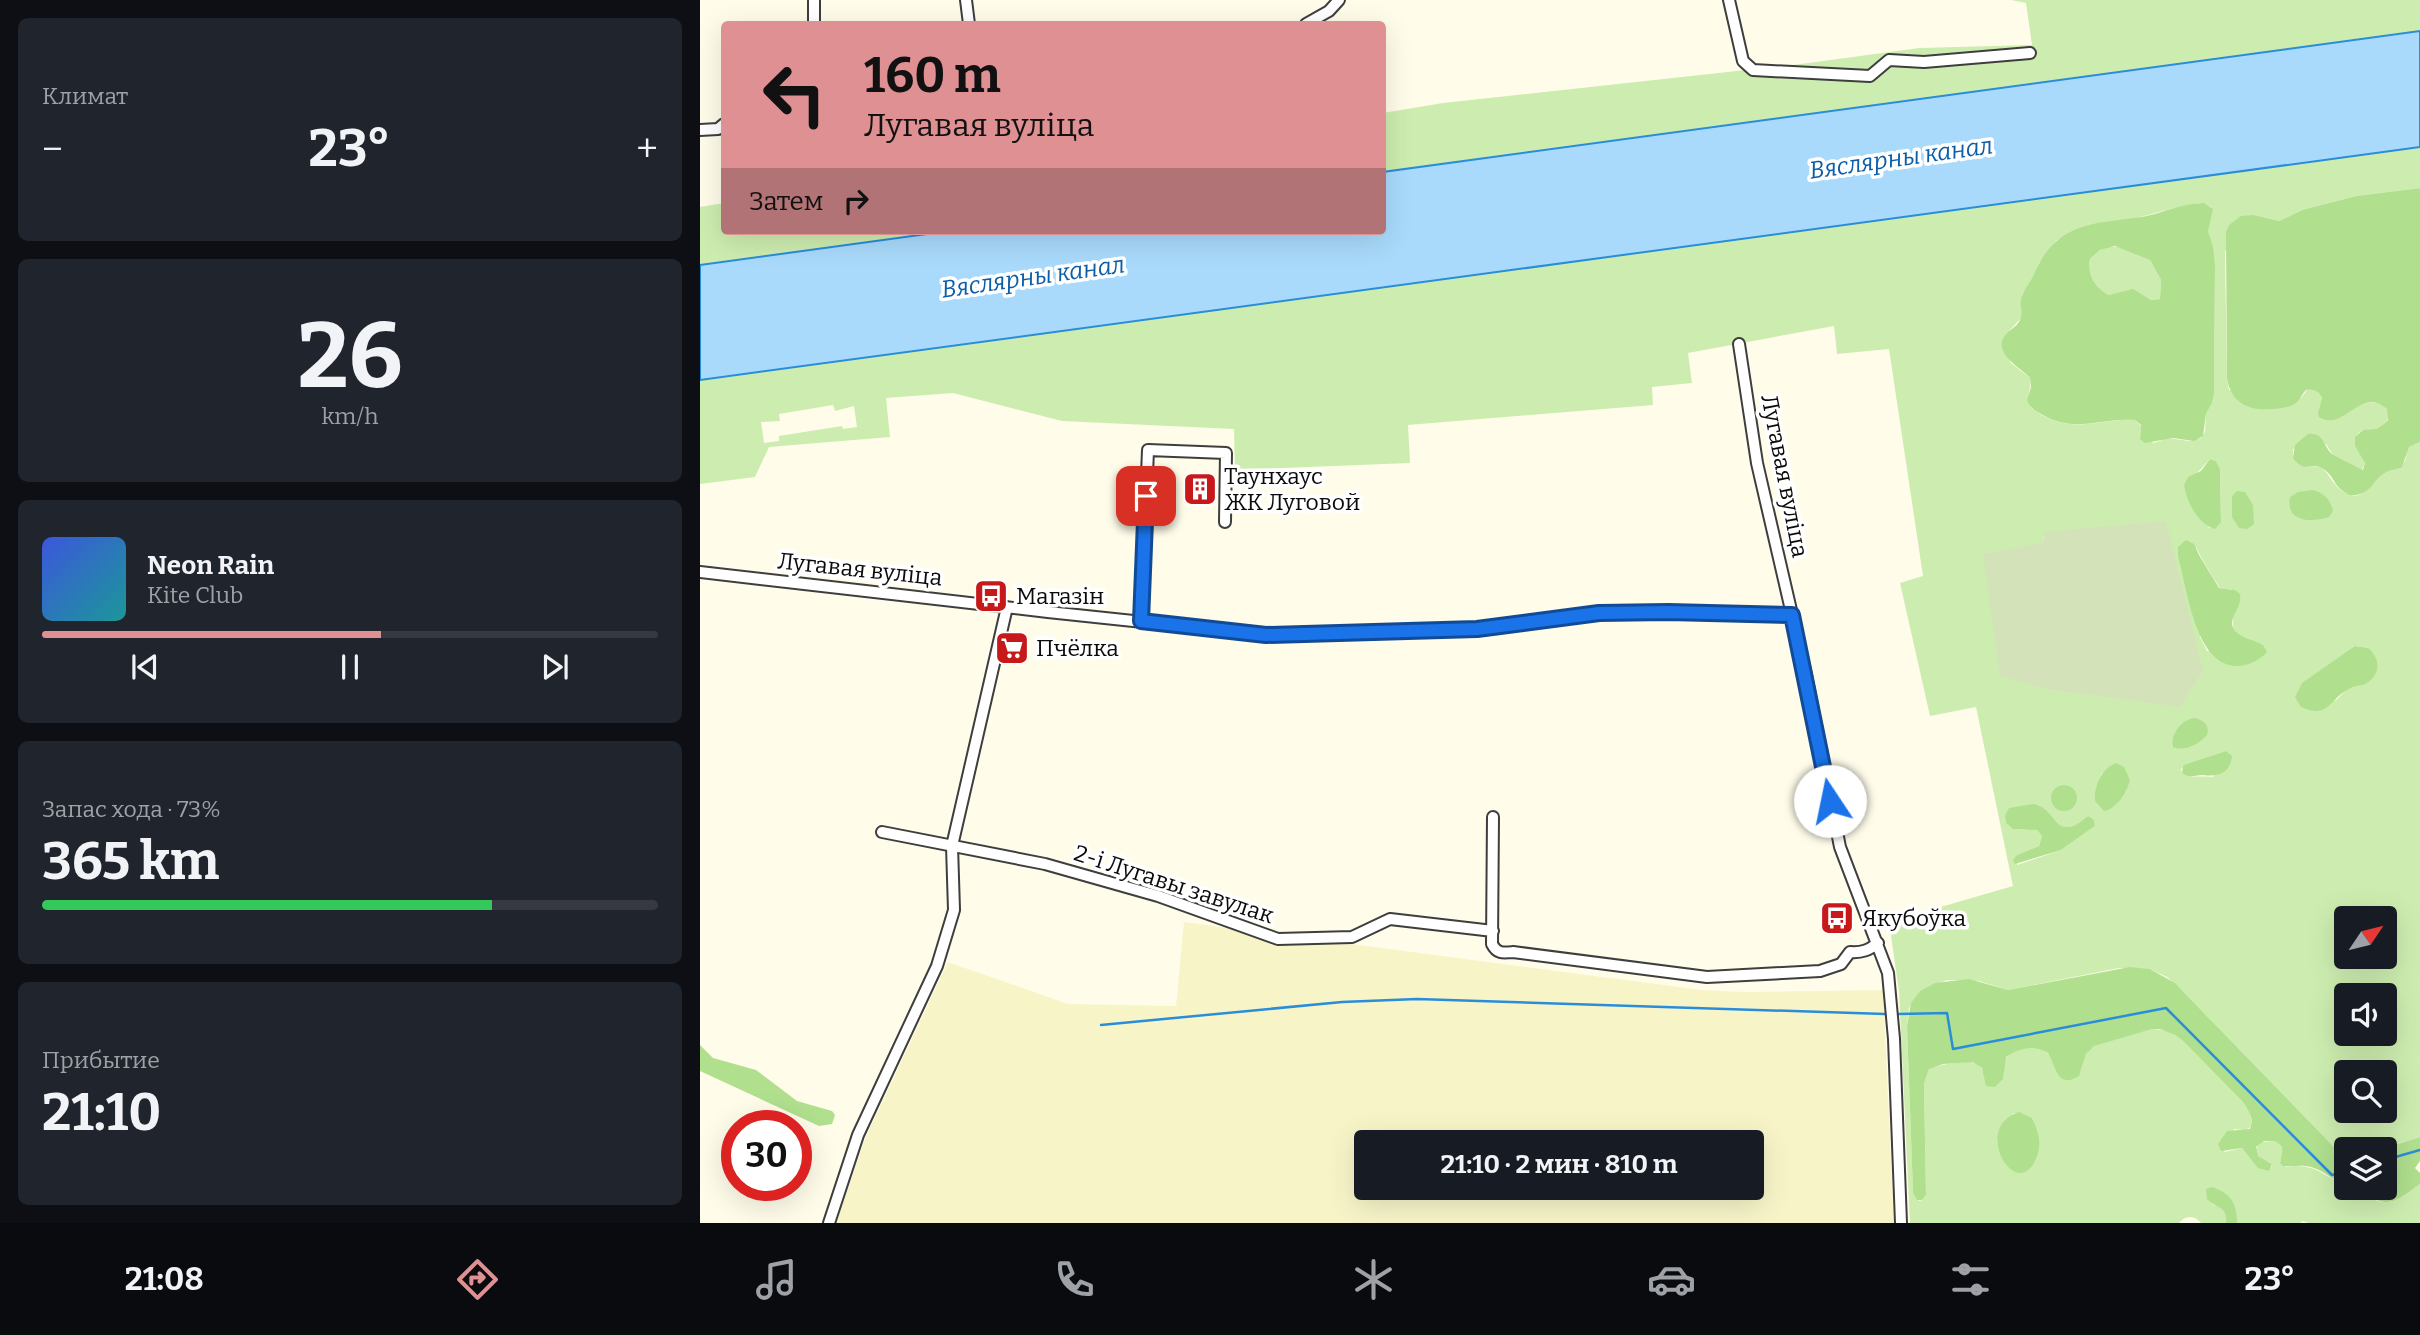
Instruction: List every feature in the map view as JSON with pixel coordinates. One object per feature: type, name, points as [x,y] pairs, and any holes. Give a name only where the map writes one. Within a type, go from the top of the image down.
[{"type":"street","points":[[814,0],[814,21]]},
{"type":"street","points":[[966,0],[969,21]]},
{"type":"street","points":[[1312,21],[1329,12],[1339,0]]},
{"type":"street","points":[[1729,0],[1743,61],[1753,70],[1870,76],[1889,60],[1924,62],[2030,53]]},
{"type":"street","points":[[700,130],[718,130],[721,128]]},
{"type":"street","name":"Лугавая вуліца","points":[[1739,344],[1757,463],[1840,847],[1888,973],[1894,1039],[1901,1223]]},
{"type":"street","points":[[1141,621],[1148,450],[1226,453],[1225,522]]},
{"type":"street","name":"Лугавая вуліца","points":[[700,572],[1266,635],[1477,629],[1599,613],[1792,615]]},
{"type":"street","points":[[829,1223],[858,1136],[937,966],[954,910],[952,846],[1007,607]]},
{"type":"street","points":[[1493,817],[1492,944],[1495,950],[1501,953],[1707,977],[1820,971],[1841,964],[1850,952],[1859,953],[1878,943]]},
{"type":"street","name":"2-і Лугавы завулак","points":[[883,832],[1045,864],[1158,896],[1278,939],[1352,937],[1390,919],[1493,931]]},
{"type":"shaded area","points":[[1184,922],[1702,990],[1883,990],[1894,1223],[836,1223],[865,1139],[948,962],[1068,1004],[1176,1006]]},
{"type":"green space","points":[[2011,0],[2420,0],[2420,31],[1386,172],[1386,112],[1443,103],[1801,64],[1919,48],[2032,45],[2026,3]]},
{"type":"green space","points":[[2420,147],[2420,188],[2356,196],[2302,210],[2279,221],[2254,215],[2225,252],[2229,390],[2301,398],[2307,390],[2312,390],[2318,392],[2322,398],[2319,410],[2342,417],[2366,403],[2379,404],[2389,412],[2384,425],[2377,429],[2363,430],[2356,438],[2356,446],[2365,463],[2362,470],[2333,455],[2326,444],[2293,449],[2297,463],[2321,467],[2340,489],[2358,495],[2368,490],[2385,473],[2400,467],[2409,447],[2420,442],[2420,1137],[2397,1144],[2397,1137],[2334,1137],[2334,1147],[2183,991],[2167,977],[2150,969],[2119,968],[2008,990],[1979,981],[1947,980],[1920,991],[1909,1008],[1907,1026],[1913,1193],[1919,1201],[1926,1195],[1924,1084],[1929,1069],[1953,1063],[1973,1062],[1978,1064],[1984,1073],[2004,1074],[2004,1061],[2009,1055],[2023,1048],[2033,1047],[2045,1051],[2074,1079],[2093,1046],[2118,1037],[2156,1029],[2182,1040],[2250,1112],[2252,1126],[2246,1130],[2234,1129],[2224,1152],[2242,1148],[2247,1154],[2272,1167],[2271,1163],[2258,1157],[2255,1150],[2261,1142],[2274,1141],[2282,1147],[2280,1162],[2286,1167],[2305,1167],[2334,1179],[2334,1200],[2389,1202],[2397,1200],[2420,1184],[2420,1223],[2237,1223],[2232,1202],[2216,1188],[2212,1204],[2224,1211],[2226,1223],[2201,1223],[2190,1217],[2179,1223],[1910,1223],[1899,991],[1889,922],[2013,886],[1976,707],[1930,716],[1900,583],[1923,576],[1889,349],[1837,354],[1834,326],[1688,353],[1692,383],[1652,387],[1653,405],[1408,425],[1410,463],[1235,470],[1234,429],[1062,421],[953,393],[886,398],[890,437],[769,447],[755,477],[700,484],[700,380]],"holes":[[[2199,203],[2211,207],[2208,230],[2215,264],[2214,393],[2206,414],[2205,432],[2201,438],[2189,441],[2168,438],[2154,443],[2140,436],[2141,426],[2135,420],[2066,424],[2035,411],[2029,401],[2030,378],[2011,363],[2004,348],[2009,331],[2021,318],[2022,294],[2030,284],[2039,263],[2057,240]],[[833,405],[835,411],[854,406],[857,427],[843,429],[842,426],[779,436],[779,441],[764,443],[761,422],[780,421],[779,414]],[[2210,459],[2216,461],[2220,469],[2221,522],[2210,528],[2200,519],[2197,473]],[[2043,532],[2180,707],[2044,543]],[[2196,547],[2220,588],[2232,589],[2233,629],[2237,634],[2263,645],[2207,651],[2200,637]],[[2355,646],[2368,648],[2361,685],[2347,689],[2335,701]],[[2226,751],[2213,777],[2188,776],[2182,773],[2181,769],[2186,764]],[[2102,773],[2130,780],[2126,791],[2113,807],[2096,788]],[[2038,805],[2064,827],[2075,826],[2089,816],[2094,820],[2095,826],[2061,850],[2017,865],[2017,855],[2039,846],[2042,836],[2037,830],[2019,830],[2005,820]],[[2014,1113],[2032,1118],[2038,1132],[1997,1143],[2005,1122]]]},
{"type":"green space","points":[[2420,188],[2420,442],[2409,447],[2402,467],[2380,476],[2367,491],[2350,495],[2340,489],[2329,473],[2321,467],[2305,467],[2297,463],[2293,458],[2295,445],[2308,434],[2317,435],[2332,454],[2363,470],[2365,463],[2355,446],[2355,437],[2363,430],[2377,428],[2385,423],[2388,420],[2387,409],[2377,403],[2368,402],[2336,419],[2328,420],[2319,417],[2322,398],[2314,390],[2306,390],[2296,403],[2282,408],[2256,409],[2237,400],[2227,379],[2226,232],[2229,225],[2241,216],[2254,215],[2279,221],[2302,210],[2356,196]]},
{"type":"green space","points":[[2204,203],[2213,209],[2208,231],[2215,264],[2214,394],[2206,414],[2203,436],[2194,441],[2173,438],[2145,443],[2140,439],[2141,425],[2135,420],[2067,423],[2055,421],[2033,409],[2027,400],[2031,387],[2030,378],[2008,358],[2002,346],[2003,339],[2019,321],[2023,294],[2042,258],[2064,235],[2077,229],[2142,217]],"holes":[[[2115,246],[2150,260],[2161,280],[2160,299],[2151,300],[2133,289],[2109,295],[2096,285],[2091,276],[2090,259],[2100,250]]]},
{"type":"green space","points":[[721,204],[721,235],[920,235],[700,265],[700,207]]},
{"type":"green space","points":[[2108,247],[2120,247],[2150,260],[2161,280],[2160,299],[2151,300],[2130,292],[2109,295],[2100,289],[2091,276],[2090,259]]},
{"type":"green space","points":[[2210,459],[2216,461],[2220,469],[2221,522],[2215,529],[2203,523],[2194,512],[2184,485],[2188,477],[2201,471]]},
{"type":"green space","points":[[2312,490],[2328,500],[2333,511],[2329,517],[2307,520],[2291,512],[2290,497],[2298,492]]},
{"type":"green space","points":[[2237,491],[2245,492],[2253,505],[2254,524],[2247,529],[2239,528],[2232,517],[2232,496]]},
{"type":"green space","points":[[2166,521],[2203,671],[2180,707],[2047,689],[2000,676],[1983,554],[2044,543],[2043,532]]},
{"type":"green space","points":[[2186,540],[2194,544],[2219,588],[2235,590],[2240,594],[2233,628],[2242,636],[2263,645],[2267,652],[2257,660],[2241,666],[2223,663],[2211,653],[2202,640],[2178,556],[2178,547]]},
{"type":"green space","points":[[2355,646],[2368,648],[2372,652],[2377,662],[2374,676],[2365,684],[2342,693],[2324,709],[2318,711],[2301,707],[2295,697],[2302,683]]},
{"type":"green space","points":[[2194,718],[2205,724],[2208,728],[2207,735],[2192,746],[2173,747],[2173,738],[2178,729]]},
{"type":"green space","points":[[2226,751],[2232,756],[2231,762],[2222,773],[2189,776],[2182,773],[2186,764]]},
{"type":"green space","points":[[2116,763],[2124,767],[2130,780],[2120,800],[2104,811],[2095,801],[2096,790],[2102,774]]},
{"type":"green space","points":[[2064,785],[2073,789],[2077,798],[2073,807],[2064,811],[2055,807],[2051,798],[2055,789]]},
{"type":"green space","points":[[2033,804],[2044,809],[2064,827],[2075,825],[2089,816],[2094,820],[2095,826],[2061,850],[2015,864],[2013,860],[2017,855],[2039,846],[2042,836],[2037,830],[2013,829],[2006,823],[2005,816],[2009,808]]},
{"type":"green space","points":[[2130,967],[2150,969],[2175,983],[2334,1147],[2334,1179],[2310,1167],[2283,1166],[2280,1163],[2282,1148],[2274,1141],[2264,1141],[2256,1147],[2258,1156],[2272,1164],[2269,1171],[2258,1168],[2242,1148],[2221,1151],[2218,1144],[2227,1131],[2250,1129],[2252,1122],[2248,1111],[2242,1101],[2182,1040],[2160,1029],[2152,1029],[2094,1046],[2086,1054],[2079,1076],[2072,1080],[2058,1075],[2048,1053],[2032,1048],[2021,1049],[2006,1057],[2003,1079],[1995,1087],[1986,1086],[1982,1068],[1973,1062],[1943,1064],[1929,1069],[1924,1084],[1926,1195],[1922,1200],[1917,1200],[1913,1193],[1907,1026],[1911,1003],[1920,991],[1935,983],[1969,979],[2008,990]]},
{"type":"green space","points":[[700,1045],[713,1058],[756,1070],[797,1101],[832,1111],[835,1115],[832,1124],[819,1126],[812,1123],[812,1110],[784,1110],[700,1071]]},
{"type":"green space","points":[[2019,1112],[2032,1118],[2039,1141],[2037,1156],[2029,1169],[2020,1173],[2010,1169],[2002,1159],[1998,1146],[1998,1133],[2005,1121]]},
{"type":"green space","points":[[2420,1137],[2420,1161],[2415,1168],[2420,1173],[2420,1184],[2397,1199],[2397,1144]]},
{"type":"green space","points":[[2212,1187],[2224,1192],[2232,1200],[2237,1223],[2226,1223],[2223,1211],[2207,1199],[2206,1189]]},
{"type":"water","name":"Вяслярны канал","points":[[2420,31],[2420,147],[700,380],[700,265],[920,235],[1386,235],[1386,172]]},
{"type":"waterway","points":[[1101,1025],[1342,1002],[1417,999],[1885,1014]]},
{"type":"waterway","points":[[1898,1014],[1947,1013],[1953,1049],[2166,1008],[2334,1174]]},
{"type":"waterway","points":[[2397,1157],[2420,1150]]},
{"type":"place","name":"Таунхаус ЖК Луговой","points":[[1200,489]]},
{"type":"place","name":"Магазін","points":[[991,596]]},
{"type":"place","name":"Пчёлка","points":[[1012,648]]},
{"type":"place","name":"Якубоўка","points":[[1837,918]]},
{"type":"route","points":[[1146,496],[1141,621],[1266,635],[1477,629],[1599,613],[1792,615],[1830,801]]}]
